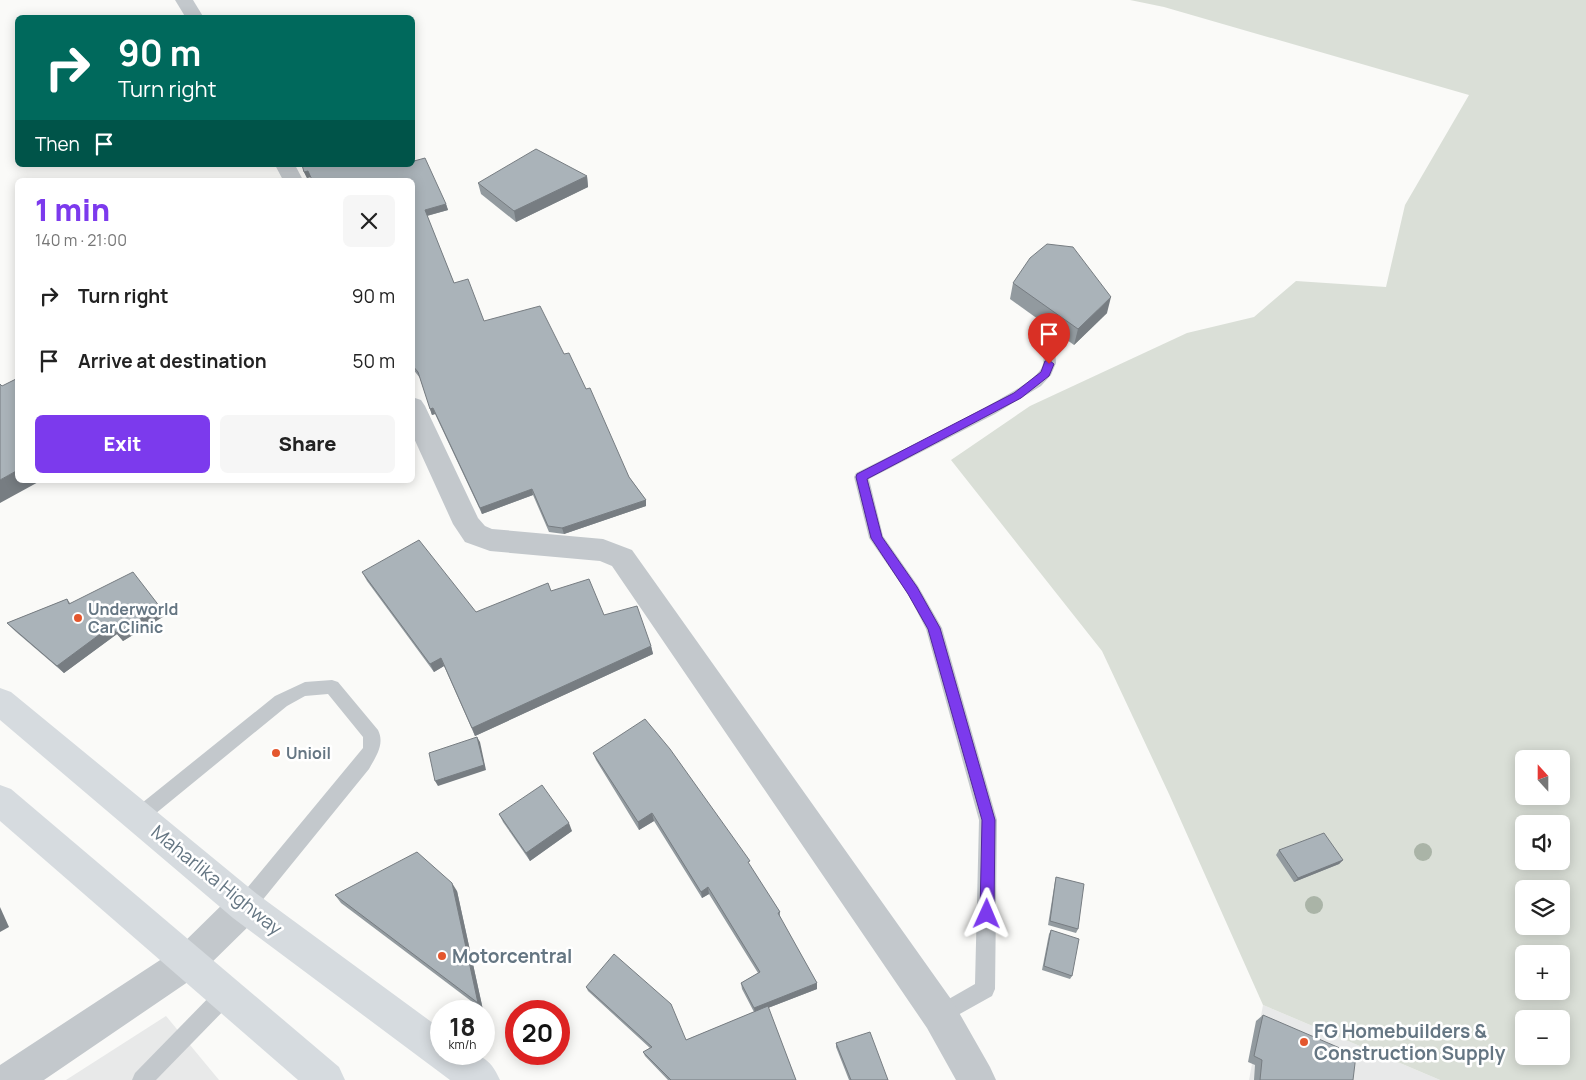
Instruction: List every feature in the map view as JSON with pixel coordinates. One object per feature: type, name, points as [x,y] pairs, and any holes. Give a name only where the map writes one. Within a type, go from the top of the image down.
[{"type":"highway","name":"Maharlika Highway","points":[[0,701],[245,906],[430,1043]]},
{"type":"highway","points":[[0,800],[326,1080]]},
{"type":"highway","points":[[460,1065],[481,1080]]},
{"type":"street","points":[[184,0],[193,15]]},
{"type":"street","points":[[415,412],[467,524],[475,534],[490,540],[603,550],[622,558],[940,1016],[977,1080]]},
{"type":"street","points":[[11,1080],[189,961],[245,906]]},
{"type":"lane","points":[[940,1016],[985,989],[988,820],[934,628],[913,590],[876,538],[861,477],[1018,396],[1046,374],[1051,354],[1048,335]]},
{"type":"lane","points":[[138,817],[298,690],[315,686],[332,687],[372,736],[371,750],[364,763],[245,906]]},
{"type":"lane","points":[[142,1080],[226,994]]},
{"type":"shaded area","points":[[1130,0],[1586,0],[1586,1080],[1440,1080],[1263,1005],[1169,794],[1102,651],[951,460],[1030,406],[1187,333],[1254,317],[1296,281],[1386,287],[1405,205],[1469,95],[1164,7]]},
{"type":"shaded area","name":"FG Homebuilders & Construction Supply","points":[[1263,1005],[1440,1080],[1249,1080]]},
{"type":"shaded area","points":[[166,1016],[219,1080],[66,1080]]},
{"type":"building","points":[[536,149],[587,176],[514,211],[478,183]]},
{"type":"building","points":[[425,158],[446,204],[425,210],[454,283],[468,279],[484,321],[540,306],[564,354],[569,353],[586,389],[590,388],[629,477],[646,500],[562,528],[548,526],[532,489],[480,508],[433,408],[430,409],[418,372],[415,368],[415,178],[311,178],[308,171],[304,172],[303,167],[415,167],[415,161]]},
{"type":"building","points":[[1047,244],[1073,247],[1111,297],[1078,329],[1013,283],[1030,258]]},
{"type":"building","points":[[15,380],[15,472],[0,480],[0,384],[2,386]]},
{"type":"building","points":[[419,540],[476,612],[548,583],[551,591],[589,579],[604,615],[637,606],[651,646],[472,728],[441,658],[430,664],[362,572]]},
{"type":"building","points":[[133,572],[160,607],[117,633],[111,626],[57,666],[7,623],[67,599],[69,604]]},
{"type":"building","points":[[645,719],[670,749],[750,861],[748,862],[780,912],[778,913],[817,983],[754,1008],[741,983],[760,972],[708,887],[701,892],[652,813],[638,822],[593,753]]},
{"type":"building","points":[[477,737],[484,765],[435,781],[429,753]]},
{"type":"building","points":[[542,785],[569,823],[526,853],[499,814]]},
{"type":"building","points":[[1324,833],[1343,860],[1298,878],[1279,850]]},
{"type":"building","name":"Motorcentral","points":[[417,852],[452,883],[477,1000],[474,1000],[335,895]]},
{"type":"building","points":[[1056,877],[1084,884],[1078,929],[1050,921]]},
{"type":"building","points":[[1051,930],[1079,939],[1072,976],[1044,966]]},
{"type":"building","points":[[614,954],[671,1004],[686,1040],[768,1006],[796,1080],[671,1080],[643,1052],[652,1047],[586,987]]},
{"type":"building","name":"FG Homebuilders & Construction Supply","points":[[1263,1015],[1356,1055],[1353,1080],[1260,1080],[1262,1060],[1254,1056]]},
{"type":"building","points":[[870,1032],[888,1080],[851,1080],[836,1043]]},
{"type":"place","name":"Underworld Car Clinic","points":[[78,618]]},
{"type":"place","name":"Unioil","points":[[276,753]]},
{"type":"place","name":"Motorcentral","points":[[442,956]]},
{"type":"place","name":"FG Homebuilders & Construction Supply","points":[[1304,1042]]},
{"type":"route","points":[[987,914],[988,820],[934,628],[913,590],[876,538],[861,477],[1018,396],[1046,374],[1049,364]]}]
